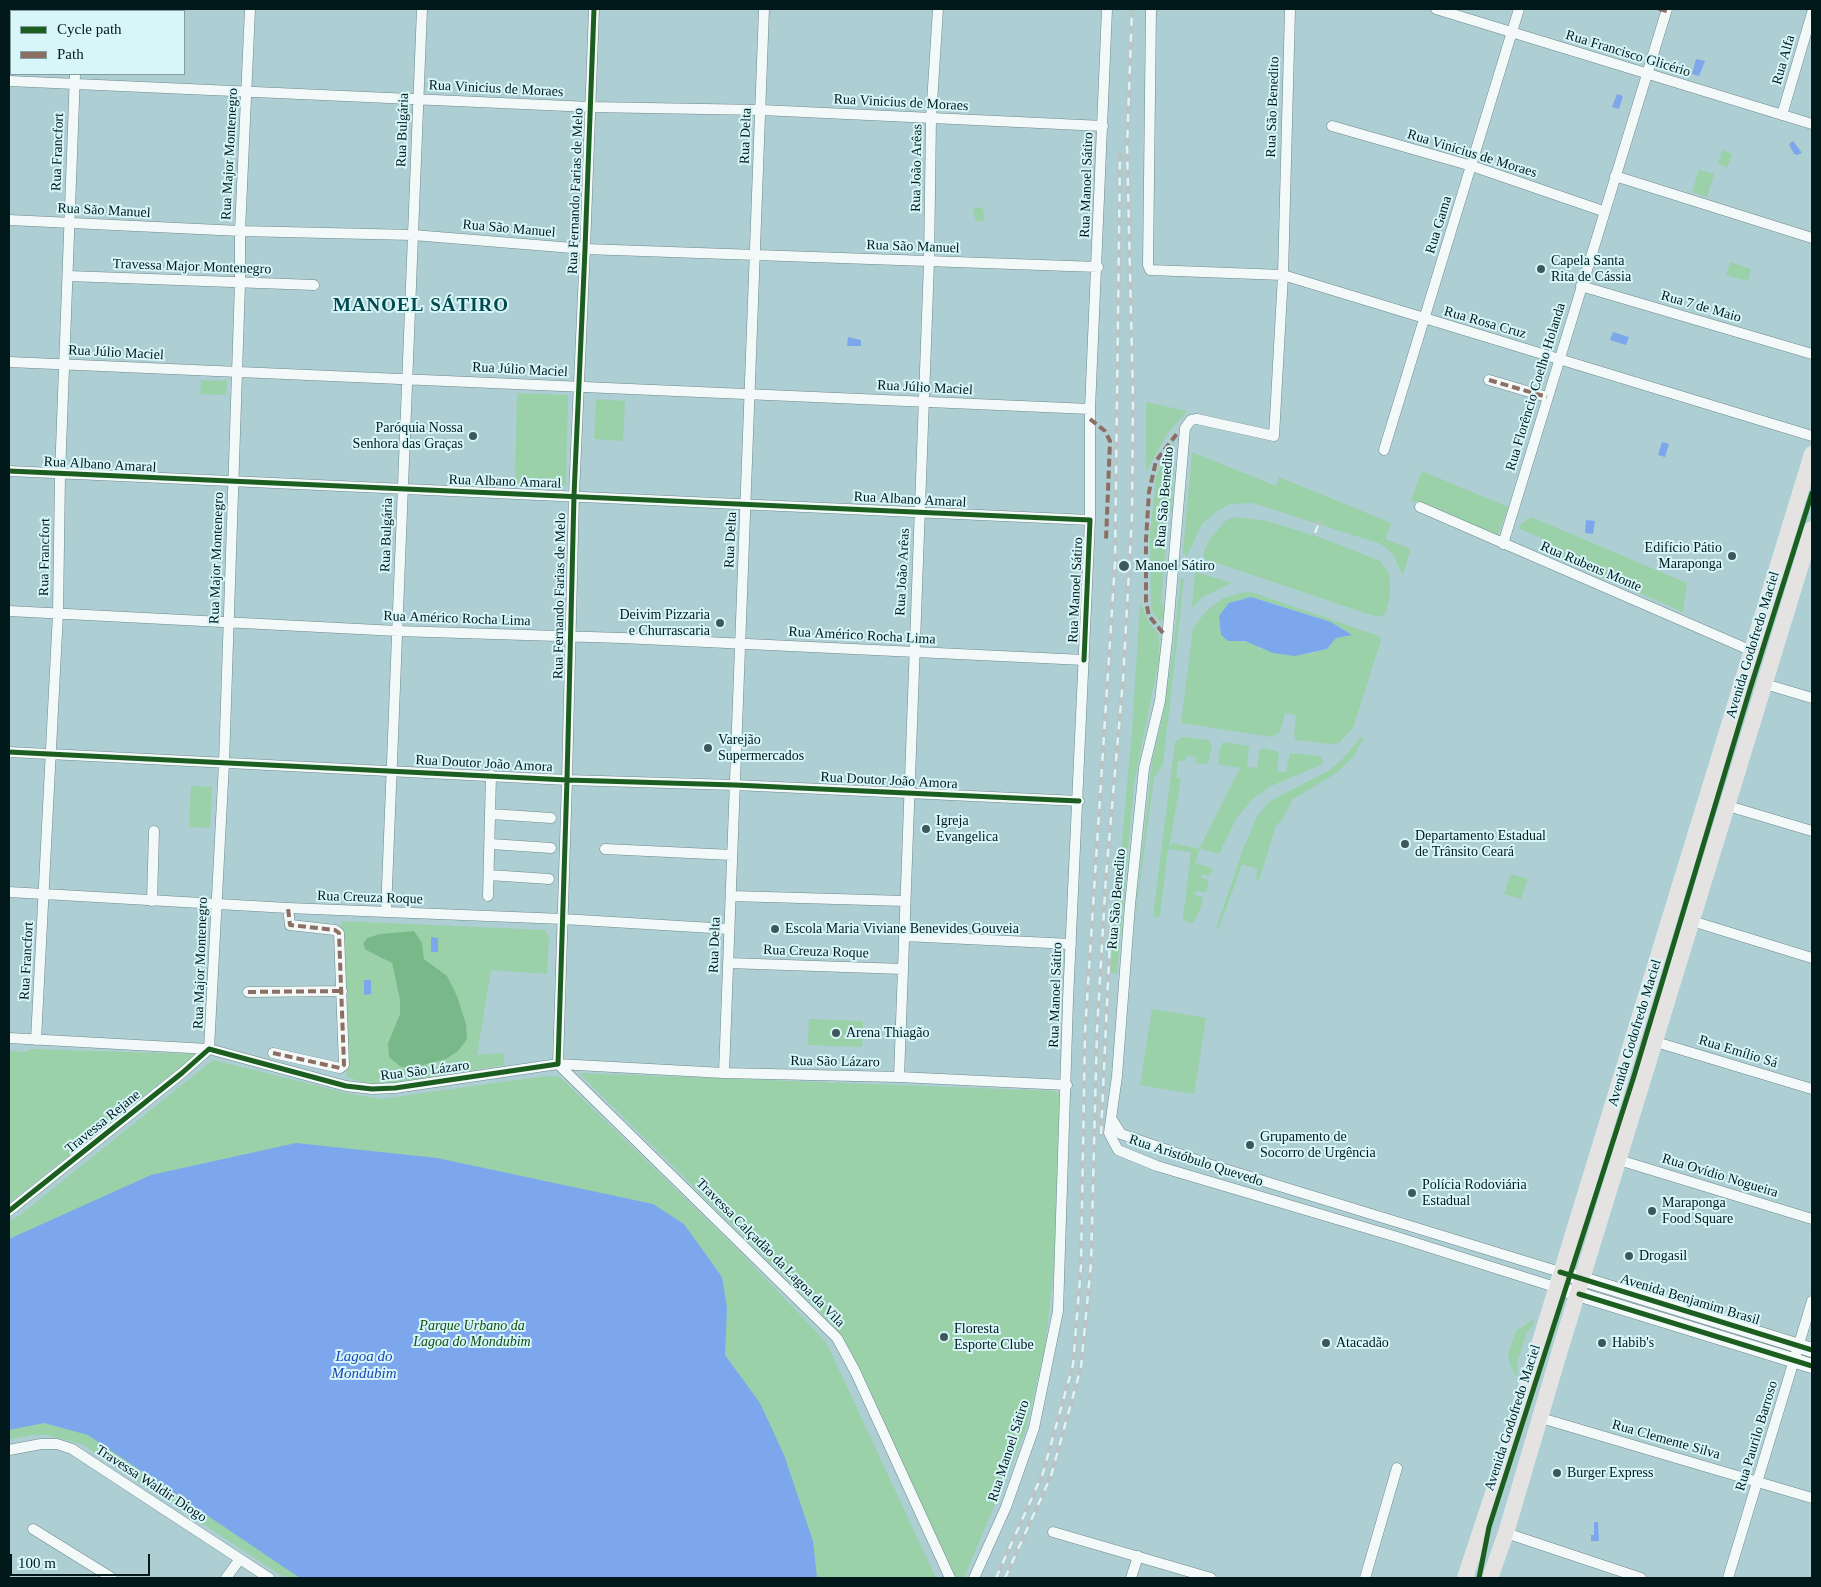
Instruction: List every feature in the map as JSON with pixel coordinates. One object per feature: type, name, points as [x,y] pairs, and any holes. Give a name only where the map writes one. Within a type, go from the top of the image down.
[{"type":"main road","name":"Avenida Godofredo Maciel","points":[[1465,1578],[1501,1469],[1555,1287],[1794,515],[1807,489],[1812,454]]},
{"type":"main road","points":[[1794,515],[1812,520]]},
{"type":"main road","name":"Avenida Godofredo Maciel","points":[[1491,1574],[1506,1533],[1765,684],[1807,568],[1812,529]]},
{"type":"main road","points":[[1622,1073],[1644,1079]]},
{"type":"main road","points":[[1605,1126],[1628,1132]]},
{"type":"main road","name":"Avenida Benjamim Brasil","points":[[1560,1272],[1581,1286],[1812,1366]]},
{"type":"main road","name":"Avenida Benjamim Brasil","points":[[1555,1287],[1581,1286],[1812,1350]]},
{"type":"main road","points":[[1470,1562],[1491,1574]]},
{"type":"street","name":"Rua Major Montenegro","points":[[209,1049],[211,1040],[224,763],[240,283],[240,231],[250,9]]},
{"type":"street","name":"Rua Bulgária","points":[[386,912],[422,9]]},
{"type":"street","name":"Rua Fernando Farias de Melo","points":[[558,1064],[574,496],[586,249],[594,9]]},
{"type":"street","name":"Rua Delta","points":[[724,1073],[764,9]]},
{"type":"street","name":"Rua João Arêas","points":[[899,1077],[913,653],[929,262],[931,119],[938,9]]},
{"type":"street","name":"Rua Manoel Sátiro","points":[[974,1578],[1006,1508],[1034,1428],[1058,1311],[1071,944],[1079,801],[1090,520],[1090,409],[1098,267],[1107,9]]},
{"type":"street","name":"Rua Rosa Cruz","points":[[1151,9],[1148,265],[1150,270],[1283,275],[1424,320],[1812,436]]},
{"type":"street","name":"Rua São Benedito","points":[[1111,1118],[1144,768],[1160,701],[1167,640],[1185,428],[1191,420],[1197,419],[1274,436],[1283,275],[1290,9]]},
{"type":"street","name":"Rua Francisco Glicério","points":[[1436,9],[1812,124]]},
{"type":"street","name":"Rua Gama","points":[[1384,450],[1519,9]]},
{"type":"street","name":"Rua Florêncio Coelho Holanda","points":[[1503,544],[1604,210],[1648,75],[1664,10]]},
{"type":"street","name":"Rua Alfa","points":[[1782,114],[1812,13]]},
{"type":"street","name":"Rua Vinicius de Moraes","points":[[9,81],[75,79],[246,91],[590,107],[761,110],[1103,126]]},
{"type":"street","name":"Rua Francfort","points":[[36,1040],[58,613],[60,474],[75,79]]},
{"type":"street","name":"Rua Vinicius de Moraes","points":[[1332,126],[1390,147],[1472,166],[1604,210]]},
{"type":"street","points":[[1615,176],[1812,238]]},
{"type":"street","name":"Rua São Manuel","points":[[9,220],[240,231],[413,235],[586,249],[755,253],[929,262],[1098,267]]},
{"type":"street","name":"Travessa Major Montenegro","points":[[68,276],[314,285]]},
{"type":"street","name":"Rua 7 de Maio","points":[[1582,286],[1812,354]]},
{"type":"street","name":"Rua Júlio Maciel","points":[[9,362],[1090,409]]},
{"type":"street","points":[[1489,380],[1547,397]]},
{"type":"street","name":"Rua Albano Amaral","points":[[9,471],[1090,520]]},
{"type":"street","name":"Rua Rubens Monte","points":[[1420,507],[1752,651]]},
{"type":"street","name":"Rua Américo Rocha Lima","points":[[9,611],[1084,660]]},
{"type":"street","points":[[1765,684],[1812,698]]},
{"type":"street","name":"Rua Doutor João Amora","points":[[9,752],[567,780],[735,785],[1079,801]]},
{"type":"street","points":[[488,896],[492,775]]},
{"type":"street","points":[[1728,806],[1812,831]]},
{"type":"street","points":[[491,814],[552,818]]},
{"type":"street","points":[[152,901],[154,831]]},
{"type":"street","points":[[491,844],[551,848]]},
{"type":"street","points":[[605,849],[732,855]]},
{"type":"street","points":[[489,875],[549,879]]},
{"type":"street","name":"Rua Creuza Roque","points":[[9,892],[288,908],[562,919],[729,929]]},
{"type":"street","points":[[731,896],[905,901]]},
{"type":"street","points":[[273,1053],[340,1068],[344,1066],[338,932],[290,925],[288,908]]},
{"type":"street","points":[[1692,921],[1812,958]]},
{"type":"street","points":[[904,936],[1071,944]]},
{"type":"street","name":"Rua Creuza Roque","points":[[728,963],[903,969]]},
{"type":"street","points":[[248,992],[342,991]]},
{"type":"street","name":"Rua São Lázaro","points":[[9,1038],[209,1049],[346,1086],[372,1089],[395,1088],[558,1064],[724,1073],[899,1077],[1067,1085]]},
{"type":"street","name":"Rua Emílio Sá","points":[[1656,1042],[1812,1089]]},
{"type":"street","name":"Travessa Rejane","points":[[9,1212],[182,1073],[209,1049]]},
{"type":"street","name":"Travessa Calçadão da Lagoa da Vila","points":[[558,1064],[837,1338],[855,1371],[950,1578]]},
{"type":"street","name":"Rua Aristóbulo Quevedo","points":[[1111,1118],[1122,1134],[1208,1164],[1560,1272]]},
{"type":"street","name":"Rua Aristóbulo Quevedo","points":[[1111,1118],[1108,1127],[1110,1139],[1118,1150],[1157,1166],[1397,1236],[1555,1287]]},
{"type":"street","name":"Rua Ovídio Nogueira","points":[[1619,1160],[1812,1219]]},
{"type":"street","points":[[1203,1179],[1208,1164]]},
{"type":"street","name":"Rua Paurilo Barroso","points":[[1728,1578],[1812,1301]]},
{"type":"street","name":"Rua Clemente Silva","points":[[1541,1418],[1758,1480],[1812,1498]]},
{"type":"street","name":"Travessa Waldir Diogo","points":[[9,1450],[25,1445],[57,1444],[72,1449],[269,1578]]},
{"type":"street","points":[[1365,1578],[1397,1468]]},
{"type":"street","points":[[33,1529],[112,1578]]},
{"type":"street","points":[[1053,1532],[1211,1578]]},
{"type":"street","points":[[1506,1533],[1641,1578]]},
{"type":"street","points":[[1131,1578],[1138,1556]]},
{"type":"street","points":[[226,1578],[240,1559]]},
{"type":"green space","points":[[1722,150],[1732,154],[1728,167],[1718,164]]},
{"type":"green space","points":[[1699,170],[1714,174],[1707,197],[1692,192]]},
{"type":"green space","points":[[982,207],[985,220],[976,222],[973,209]]},
{"type":"green space","points":[[1730,262],[1751,269],[1748,281],[1726,275]]},
{"type":"green space","points":[[201,380],[227,381],[226,395],[200,394]]},
{"type":"green space","points":[[517,393],[568,395],[566,486],[515,484]]},
{"type":"green space","points":[[596,399],[625,401],[623,441],[594,439]]},
{"type":"green space","points":[[1146,402],[1187,411],[1167,434],[1146,472]]},
{"type":"green space","points":[[1174,441],[1172,510],[1168,517],[1161,602],[1164,608],[1162,623],[1152,612],[1151,606],[1150,534],[1156,478],[1163,459]]},
{"type":"green space","points":[[1192,452],[1276,486],[1279,477],[1391,523],[1385,539],[1411,549],[1404,572],[1402,574],[1393,554],[1381,544],[1253,503],[1230,504],[1217,511],[1202,524],[1187,556],[1183,553]]},
{"type":"green space","points":[[1422,471],[1508,507],[1497,537],[1411,500]]},
{"type":"green space","points":[[1235,517],[1267,521],[1322,538],[1380,561],[1389,574],[1390,582],[1390,596],[1385,614],[1379,617],[1365,613],[1205,559],[1203,554],[1209,540],[1225,521]]},
{"type":"green space","points":[[1531,517],[1687,583],[1683,612],[1540,550],[1544,539],[1520,529],[1520,525]]},
{"type":"green space","points":[[1195,572],[1232,583],[1204,596],[1192,607]]},
{"type":"green space","points":[[1181,577],[1184,579],[1163,764],[1154,778],[1134,928],[1152,761],[1163,714],[1173,651]]},
{"type":"green space","points":[[1251,592],[1379,636],[1381,640],[1353,728],[1339,743],[1330,744],[1296,740],[1294,735],[1296,715],[1285,713],[1280,732],[1272,737],[1181,723],[1193,628],[1207,610],[1222,599],[1240,593]],"holes":[[[1251,597],[1331,622],[1352,634],[1336,638],[1327,649],[1309,654],[1261,649],[1252,642],[1234,641],[1221,635],[1219,616],[1233,601]]]},
{"type":"green space","points":[[1140,602],[1148,621],[1159,635],[1159,659],[1134,784],[1117,974],[1110,972],[1132,731]]},
{"type":"green space","points":[[1183,737],[1209,740],[1212,746],[1208,764],[1196,763],[1196,757],[1187,756],[1185,761],[1178,761],[1176,778],[1181,779],[1169,847],[1172,843],[1199,849],[1240,768],[1218,764],[1223,742],[1249,746],[1247,767],[1257,768],[1259,750],[1263,748],[1279,752],[1277,771],[1286,772],[1290,753],[1320,756],[1323,761],[1321,765],[1271,786],[1254,798],[1237,817],[1219,854],[1200,849],[1195,863],[1212,868],[1213,871],[1209,876],[1202,874],[1201,877],[1209,883],[1206,892],[1196,891],[1195,895],[1202,897],[1203,901],[1194,923],[1186,922],[1183,919],[1191,852],[1168,849],[1160,915],[1158,918],[1153,916],[1175,742]]},
{"type":"green space","points":[[1361,737],[1363,739],[1354,756],[1338,772],[1293,799],[1281,821],[1276,825],[1259,880],[1255,879],[1258,869],[1242,864],[1219,928],[1216,929],[1243,849],[1258,815],[1270,801],[1328,771],[1340,762]]},
{"type":"green space","points":[[191,786],[212,787],[210,828],[189,827]]},
{"type":"green space","points":[[1511,874],[1528,879],[1521,899],[1504,894]]},
{"type":"green space","points":[[341,921],[544,930],[549,936],[547,974],[491,970],[477,1055],[503,1053],[505,1065],[386,1084],[369,1084],[347,1077]],"holes":[[[414,931],[424,959],[436,967],[446,1059],[416,1067],[388,1043],[400,1014],[400,1000],[392,963],[366,950],[363,944],[367,938],[380,934]]]},
{"type":"green space","points":[[414,931],[422,943],[424,959],[447,976],[457,996],[466,1024],[467,1039],[458,1051],[446,1059],[416,1067],[401,1067],[389,1057],[388,1043],[400,1014],[400,1000],[392,963],[366,950],[363,944],[367,938],[380,934]]},
{"type":"green space","points":[[1152,1009],[1206,1018],[1194,1094],[1140,1085]]},
{"type":"green space","name":"Arena Thiagão","points":[[809,1019],[863,1021],[862,1047],[808,1045]]},
{"type":"green space","points":[[31,1049],[194,1054],[193,1057],[9,1203],[9,1051],[26,1052]]},
{"type":"green space","name":"Lagoa do Mondubim","points":[[213,1060],[351,1094],[381,1099],[545,1076],[560,1077],[737,1249],[826,1342],[936,1578],[285,1578],[82,1444],[46,1435],[32,1435],[9,1440],[9,1221],[19,1216]]},
{"type":"green space","name":"Floresta Esporte Clube","points":[[579,1073],[1055,1091],[1060,1096],[1054,1266],[1045,1348],[1025,1432],[964,1578],[956,1578],[850,1350],[833,1325]]},
{"type":"green space","points":[[1535,1318],[1533,1325],[1527,1332],[1517,1362],[1517,1377],[1510,1365],[1508,1354],[1516,1331]]},
{"type":"water","points":[[1696,59],[1705,61],[1699,76],[1692,74]]},
{"type":"water","points":[[1617,94],[1623,96],[1619,109],[1612,107]]},
{"type":"water","points":[[1793,141],[1802,153],[1794,154],[1789,144]]},
{"type":"water","points":[[1613,332],[1629,337],[1626,345],[1610,340]]},
{"type":"water","points":[[848,337],[861,340],[861,346],[847,346]]},
{"type":"water","points":[[1662,442],[1669,444],[1665,457],[1658,455]]},
{"type":"water","points":[[1586,520],[1595,521],[1593,534],[1585,533]]},
{"type":"water","points":[[1251,597],[1331,622],[1352,635],[1336,638],[1327,649],[1295,656],[1273,653],[1245,641],[1228,641],[1221,635],[1219,616],[1229,603]]},
{"type":"water","points":[[431,937],[438,938],[438,952],[431,952]]},
{"type":"water","points":[[364,980],[371,980],[371,994],[364,995]]},
{"type":"water","name":"Lagoa do Mondubim","points":[[296,1143],[437,1158],[653,1204],[684,1224],[722,1277],[727,1308],[725,1355],[760,1403],[784,1455],[813,1541],[817,1578],[300,1578],[88,1435],[44,1423],[9,1430],[9,1239],[151,1175]]},
{"type":"water","points":[[1594,1522],[1598,1522],[1599,1541],[1591,1541],[1591,1535],[1594,1535]]},
{"type":"railway","points":[[1005,1578],[1051,1476],[1081,1367],[1091,1263],[1097,1030],[1106,876],[1123,680],[1132,516],[1133,397],[1127,146],[1132,9]]},
{"type":"railway","points":[[996,1578],[1043,1473],[1073,1365],[1081,1266],[1085,1032],[1115,563],[1120,154]]},
{"type":"railway","points":[[1315,533],[1319,523]]},
{"type":"railway","points":[[1101,1134],[1111,917]]},
{"type":"marked path","points":[[1659,9],[1667,11]]},
{"type":"marked path","points":[[1489,380],[1547,397]]},
{"type":"marked path","points":[[1090,419],[1105,431],[1110,441],[1106,540]]},
{"type":"marked path","points":[[1163,633],[1149,616],[1146,602],[1146,540],[1149,492],[1156,461],[1179,431]]},
{"type":"marked path","points":[[273,1053],[340,1068],[344,1065],[339,933],[335,930],[290,925],[288,908]]},
{"type":"marked path","points":[[248,992],[342,991]]},
{"type":"cycle path","points":[[9,1211],[182,1073],[209,1049],[346,1086],[372,1089],[395,1088],[558,1064],[574,495],[594,9]]},
{"type":"cycle path","points":[[9,471],[1090,520],[1084,660]]},
{"type":"cycle path","points":[[1479,1578],[1489,1527],[1634,1076],[1750,689],[1812,493]]},
{"type":"cycle path","points":[[9,752],[567,780],[735,785],[1079,801]]},
{"type":"cycle path","points":[[1560,1272],[1812,1350]]},
{"type":"cycle path","points":[[1579,1294],[1812,1366]]},
{"type":"place","name":"Capela Santa Rita de Cássia","points":[[1541,269]]},
{"type":"place","name":"Paróquia Nossa Senhora das Graças","points":[[473,436]]},
{"type":"place","name":"Edifício Pátio Maraponga","points":[[1732,556]]},
{"type":"place","name":"Manoel Sátiro","points":[[1124,566]]},
{"type":"place","name":"Deivim Pizzaria e Churrascaria","points":[[720,623]]},
{"type":"place","name":"Varejão Supermercados","points":[[708,748]]},
{"type":"place","name":"Igreja Evangelica","points":[[926,829]]},
{"type":"place","name":"Departamento Estadual de Trânsito Ceará","points":[[1405,844]]},
{"type":"place","name":"Escola Maria Viviane Benevides Gouveia","points":[[775,929]]},
{"type":"place","name":"Arena Thiagão","points":[[836,1033]]},
{"type":"place","name":"Grupamento de Socorro de Urgência","points":[[1250,1145]]},
{"type":"place","name":"Polícia Rodoviária Estadual","points":[[1412,1193]]},
{"type":"place","name":"Maraponga Food Square","points":[[1652,1211]]},
{"type":"place","name":"Drogasil","points":[[1629,1256]]},
{"type":"place","name":"Floresta Esporte Clube","points":[[944,1337]]},
{"type":"place","name":"Atacadão","points":[[1326,1343]]},
{"type":"place","name":"Habib's","points":[[1602,1343]]},
{"type":"place","name":"Burger Express","points":[[1557,1473]]},
{"type":"district","name":"MANOEL SÁTIRO","points":[[421,306]]},
{"type":"park label","name":"Parque Urbano da Lagoa do Mondubim","points":[[472,1334]]}]
